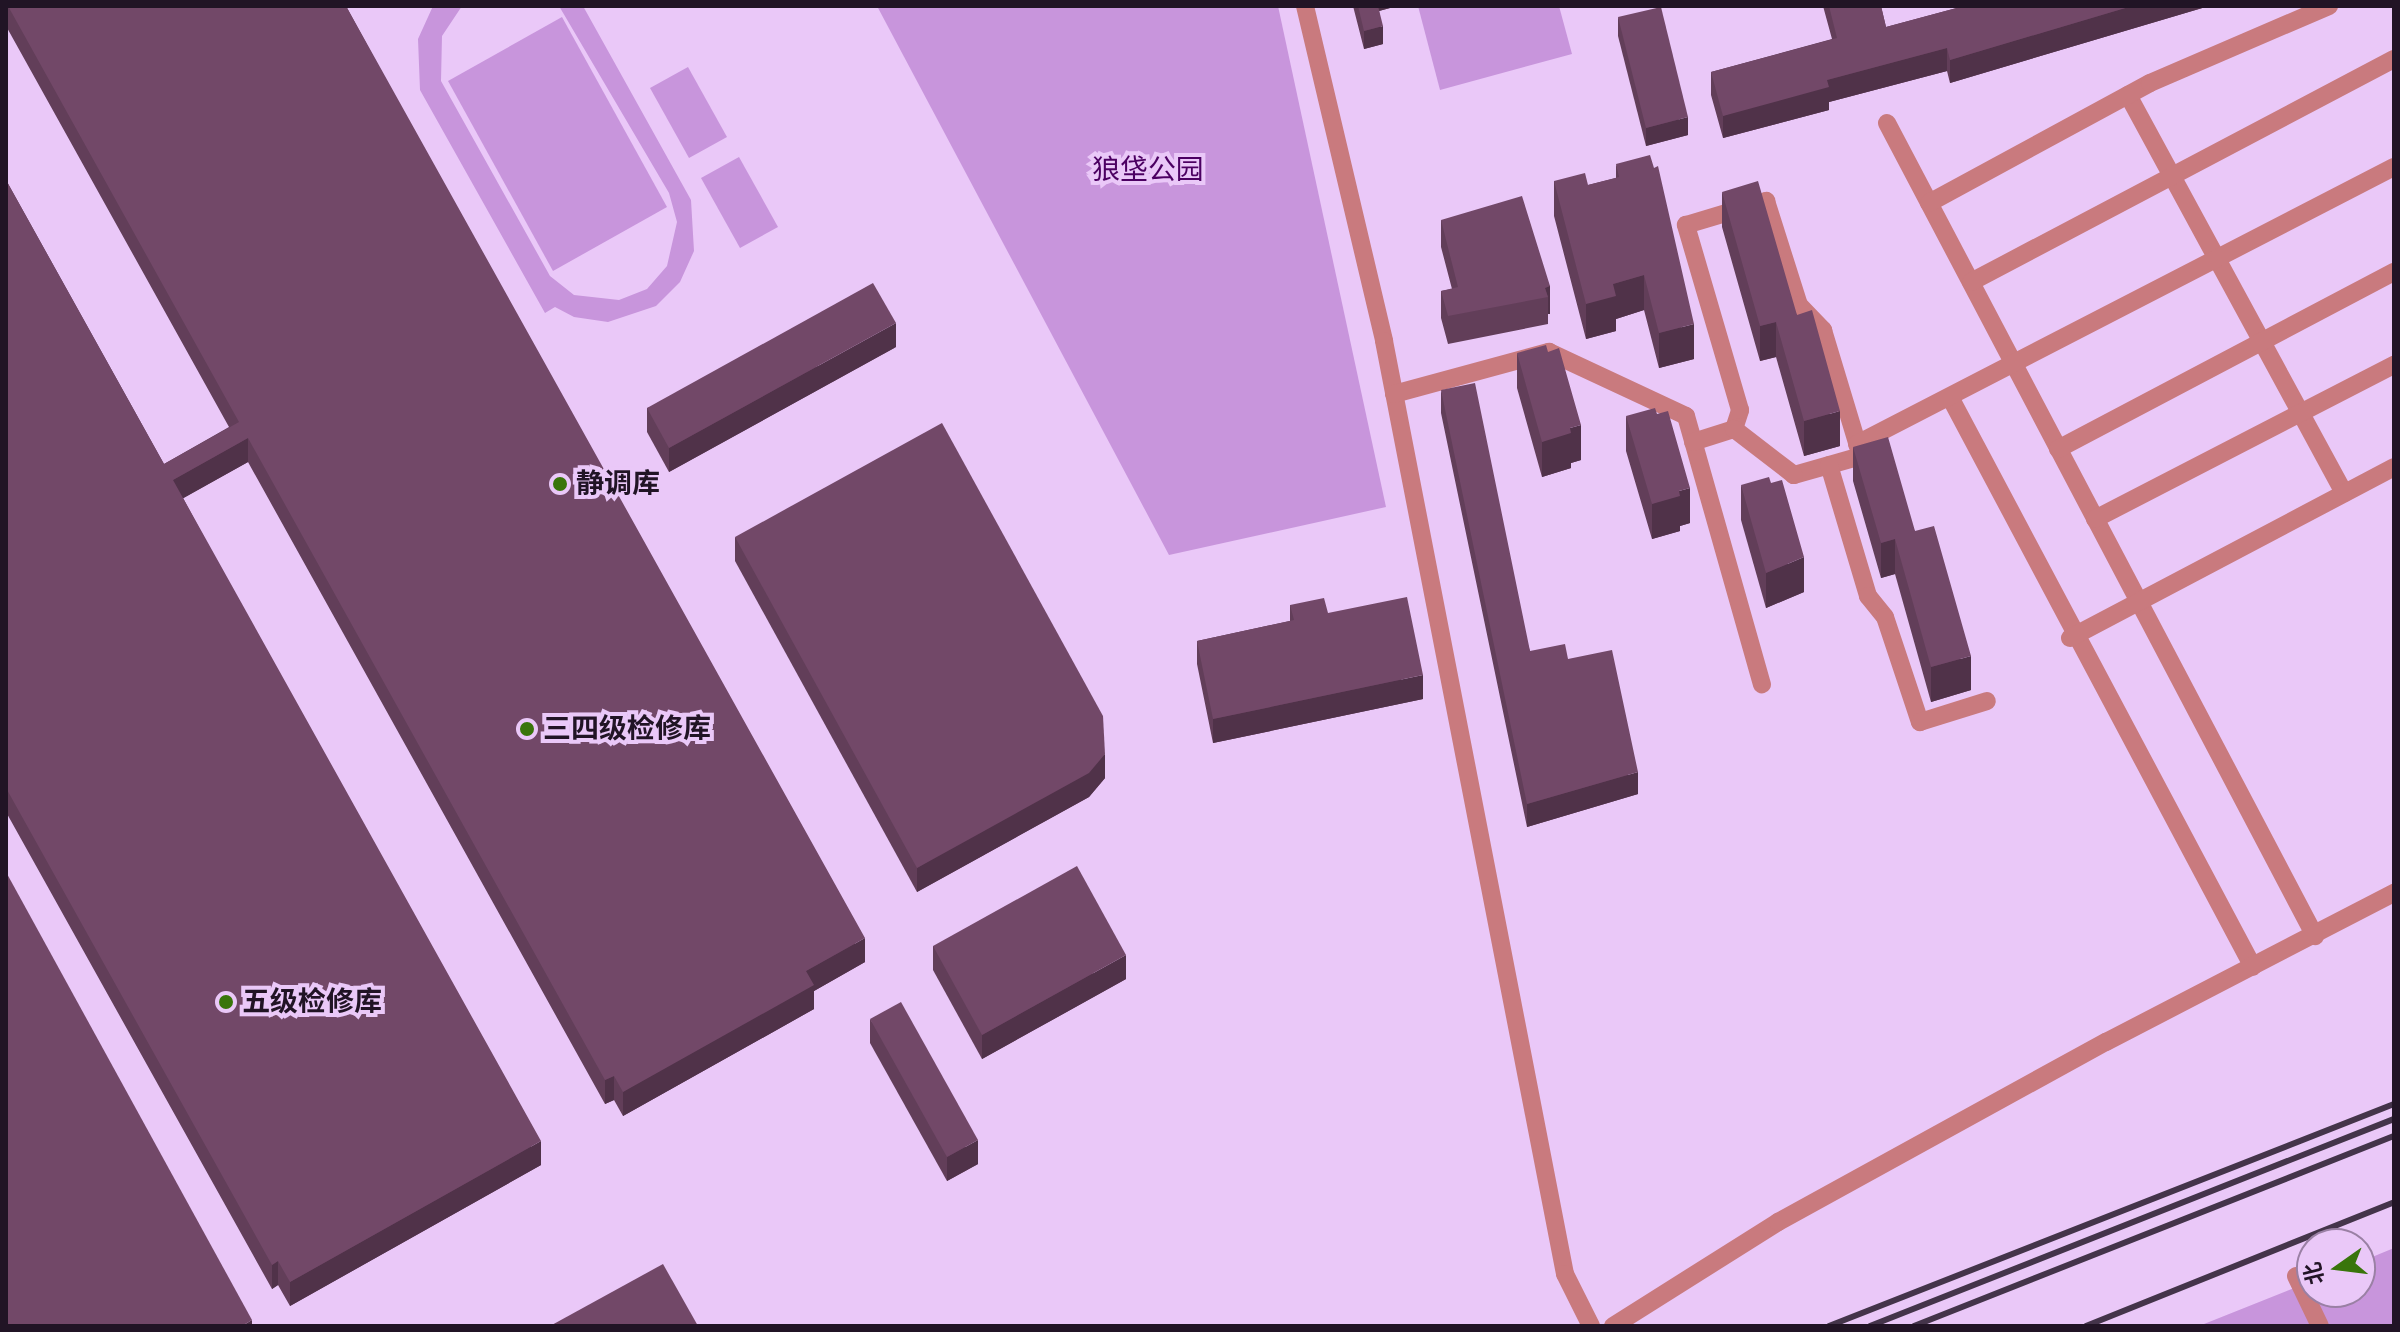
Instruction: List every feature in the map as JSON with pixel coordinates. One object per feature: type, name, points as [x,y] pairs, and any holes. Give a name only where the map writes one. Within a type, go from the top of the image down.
[{"type":"street","points":[[1305,6],[1394,394],[1565,1274],[1591,1326]]},
{"type":"street","points":[[1929,203],[2128,95],[2329,6]]},
{"type":"street","points":[[1971,282],[2394,59]]},
{"type":"street","points":[[2128,95],[2344,493]]},
{"type":"street","points":[[1887,123],[2315,936]]},
{"type":"street","points":[[1857,444],[1951,399],[2394,167]]},
{"type":"street","points":[[1766,201],[1799,305],[1823,330],[1861,456],[1794,475],[1734,429],[1740,410],[1686,225],[1766,201]]},
{"type":"street","points":[[2058,449],[2394,272]]},
{"type":"street","points":[[1394,394],[1549,352],[1686,416],[1762,684]]},
{"type":"street","points":[[2095,519],[2394,365]]},
{"type":"street","points":[[1951,399],[2073,636],[2253,967]]},
{"type":"street","points":[[1693,442],[1734,429]]},
{"type":"street","points":[[1829,465],[1868,596],[1885,617],[1920,722],[1987,701]]},
{"type":"street","points":[[2073,636],[2394,467]]},
{"type":"street","points":[[1613,1326],[1778,1222],[2106,1042],[2394,893]]},
{"type":"green space","points":[[433,6],[462,6],[442,36],[441,81],[550,276],[574,295],[619,300],[647,289],[667,266],[677,222],[669,193],[559,6],[583,6],[691,200],[694,251],[680,282],[656,306],[608,322],[574,317],[555,307],[545,313],[420,90],[418,39]]},
{"type":"green space","name":"狼垡公园","points":[[877,6],[1278,6],[1386,507],[1169,555]]},
{"type":"green space","points":[[1418,6],[1559,6],[1572,54],[1440,90]]},
{"type":"green space","points":[[562,17],[667,207],[553,271],[448,81]]},
{"type":"green space","points":[[688,67],[727,137],[689,158],[650,88]]},
{"type":"green space","points":[[739,157],[778,227],[740,248],[701,178]]},
{"type":"green space","points":[[2394,1248],[2394,1326],[2199,1326],[2296,1287],[2296,1308],[2376,1308],[2376,1255]]},
{"type":"building","points":[[8,6],[346,6],[865,938],[806,971],[814,985],[623,1092],[614,1076],[605,1080],[248,438],[173,480],[541,1141],[290,1282],[278,1261],[272,1265],[6,788],[6,180],[164,464],[239,422]]},
{"type":"building","points":[[1358,6],[1378,6],[1383,26],[1364,31]]},
{"type":"building","points":[[1829,6],[1881,6],[1886,27],[1964,6],[2132,6],[1950,60],[1947,48],[1827,80],[1829,87],[1723,116],[1711,72],[1837,38]]},
{"type":"building","points":[[1661,7],[1688,117],[1646,128],[1618,17]]},
{"type":"building","points":[[1650,155],[1654,168],[1658,166],[1694,324],[1659,333],[1644,275],[1613,284],[1616,296],[1586,304],[1554,181],[1585,173],[1588,185],[1619,177],[1616,164]]},
{"type":"building","points":[[1758,181],[1797,315],[1812,310],[1840,411],[1804,421],[1776,322],[1760,326],[1722,192]]},
{"type":"building","points":[[1522,196],[1550,286],[1545,288],[1548,297],[1448,316],[1441,291],[1458,287],[1441,220]]},
{"type":"building","points":[[873,283],[896,323],[669,448],[647,408]]},
{"type":"building","points":[[1546,345],[1548,352],[1559,348],[1581,425],[1570,428],[1571,433],[1542,442],[1517,353]]},
{"type":"building","points":[[1475,383],[1530,651],[1565,644],[1568,659],[1612,650],[1638,772],[1527,804],[1441,390]]},
{"type":"building","points":[[1655,408],[1657,414],[1668,411],[1690,488],[1679,491],[1680,496],[1652,504],[1626,416]]},
{"type":"building","points":[[942,423],[1103,716],[1105,754],[1089,773],[917,868],[735,537]]},
{"type":"building","points":[[1888,437],[1915,531],[1934,526],[1971,656],[1931,667],[1895,539],[1881,543],[1853,447]]},
{"type":"building","points":[[1769,477],[1771,483],[1782,480],[1804,557],[1766,573],[1741,485]]},
{"type":"building","points":[[1407,597],[1423,675],[1213,719],[1197,641],[1294,620],[1290,605],[1324,598],[1328,613]]},
{"type":"building","points":[[1077,866],[1126,955],[982,1035],[933,946]]},
{"type":"building","points":[[6,872],[252,1320],[242,1326],[6,1326]]},
{"type":"building","points":[[901,1002],[978,1140],[947,1157],[870,1019]]},
{"type":"building","points":[[663,1264],[698,1326],[550,1326]]},
{"type":"railway","points":[[1829,1326],[2394,1104]]},
{"type":"railway","points":[[1870,1326],[2394,1119]]},
{"type":"railway","points":[[1914,1326],[2394,1136]]},
{"type":"railway","points":[[2086,1326],[2394,1202]]},
{"type":"place","name":"静调库","points":[[560,484]]},
{"type":"place","name":"三四级检修库","points":[[527,729]]},
{"type":"place","name":"五级检修库","points":[[226,1002]]}]
